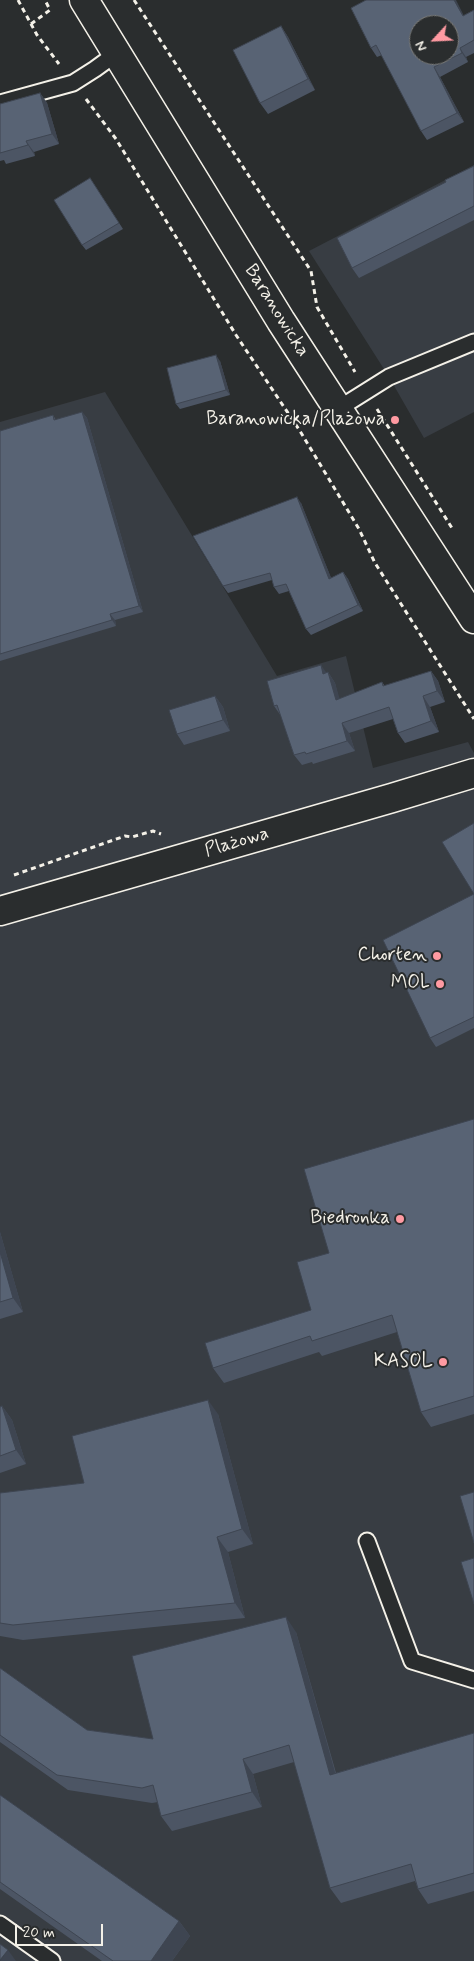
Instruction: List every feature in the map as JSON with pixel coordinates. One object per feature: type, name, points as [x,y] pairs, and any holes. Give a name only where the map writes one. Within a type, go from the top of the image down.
[{"type":"street","name":"Baranowicka","points":[[84,0],[281,321],[474,619]]},
{"type":"street","name":"Plażowa","points":[[0,911],[474,773]]},
{"type":"lane","points":[[0,103],[73,82],[117,53]]},
{"type":"lane","points":[[338,409],[388,376],[474,342]]},
{"type":"lane","points":[[367,1541],[412,1661],[474,1680]]},
{"type":"lane","points":[[0,1924],[52,1961]]},
{"type":"path","points":[[18,0],[31,24],[116,139],[236,335],[300,431],[359,529],[374,563],[472,712],[474,719]]},
{"type":"path","points":[[31,24],[50,10],[44,0]]},
{"type":"path","points":[[134,0],[310,271],[317,307],[366,391],[453,530]]},
{"type":"shaded area","points":[[474,165],[474,412],[424,438],[389,377],[309,251]]},
{"type":"shaded area","points":[[105,392],[277,676],[346,656],[373,768],[468,742],[474,753],[474,1961],[0,1961],[0,422]]},
{"type":"building","points":[[366,0],[454,0],[463,16],[474,10],[474,40],[460,48],[462,53],[459,54],[459,15],[409,15],[409,65],[438,65],[434,67],[457,113],[421,131],[376,45],[371,48],[351,8]]},
{"type":"building","points":[[281,26],[308,79],[260,103],[233,50]]},
{"type":"building","points":[[40,93],[52,134],[26,141],[28,145],[0,153],[0,104]]},
{"type":"building","points":[[474,166],[474,206],[352,268],[337,238]]},
{"type":"building","points":[[90,178],[119,223],[82,245],[54,200]]},
{"type":"building","points":[[216,355],[226,390],[176,404],[167,368]]},
{"type":"building","points":[[82,412],[139,606],[110,614],[112,620],[0,654],[0,431],[53,415],[54,420]]},
{"type":"building","points":[[297,497],[329,579],[343,572],[358,605],[306,629],[286,584],[274,587],[270,573],[223,586],[193,536]]},
{"type":"building","points":[[321,665],[323,674],[328,672],[336,700],[382,682],[383,686],[431,671],[437,691],[423,696],[431,721],[398,733],[389,707],[342,723],[347,741],[306,754],[305,752],[294,755],[277,705],[274,706],[267,681]]},
{"type":"building","points":[[215,696],[223,720],[177,734],[169,710]]},
{"type":"building","points":[[474,823],[474,894],[442,842]]},
{"type":"building","name":"MOL","points":[[474,894],[474,1017],[430,1038],[383,940]]},
{"type":"building","points":[[474,1119],[474,1396],[421,1412],[392,1315],[312,1341],[310,1336],[213,1368],[205,1343],[311,1310],[297,1262],[329,1253],[304,1169]]},
{"type":"building","points":[[0,1252],[13,1298],[0,1302]]},
{"type":"building","points":[[208,1400],[242,1529],[217,1537],[235,1603],[13,1625],[0,1623],[0,1493],[84,1483],[72,1436]]},
{"type":"building","points":[[2,1406],[16,1450],[0,1456],[0,1407]]},
{"type":"building","points":[[474,1492],[474,1543],[460,1496]]},
{"type":"building","points":[[474,1558],[474,1604],[461,1562]]},
{"type":"building","points":[[286,1617],[330,1775],[474,1733],[474,1873],[418,1889],[411,1864],[330,1888],[289,1745],[243,1759],[252,1792],[161,1816],[153,1785],[142,1788],[57,1775],[0,1735],[0,1668],[87,1730],[153,1739],[132,1656]]},
{"type":"building","points":[[0,1795],[179,1921],[151,1961],[113,1961],[0,1882]]},
{"type":"building","points":[[0,1944],[8,1950],[0,1960]]},
{"type":"place","name":"Baranowicka/Plażowa","points":[[395,420]]},
{"type":"place","name":"Chorten","points":[[437,956]]},
{"type":"place","name":"MOL","points":[[440,984]]},
{"type":"place","name":"Biedronka","points":[[400,1219]]},
{"type":"place","name":"KASOL","points":[[443,1362]]}]
